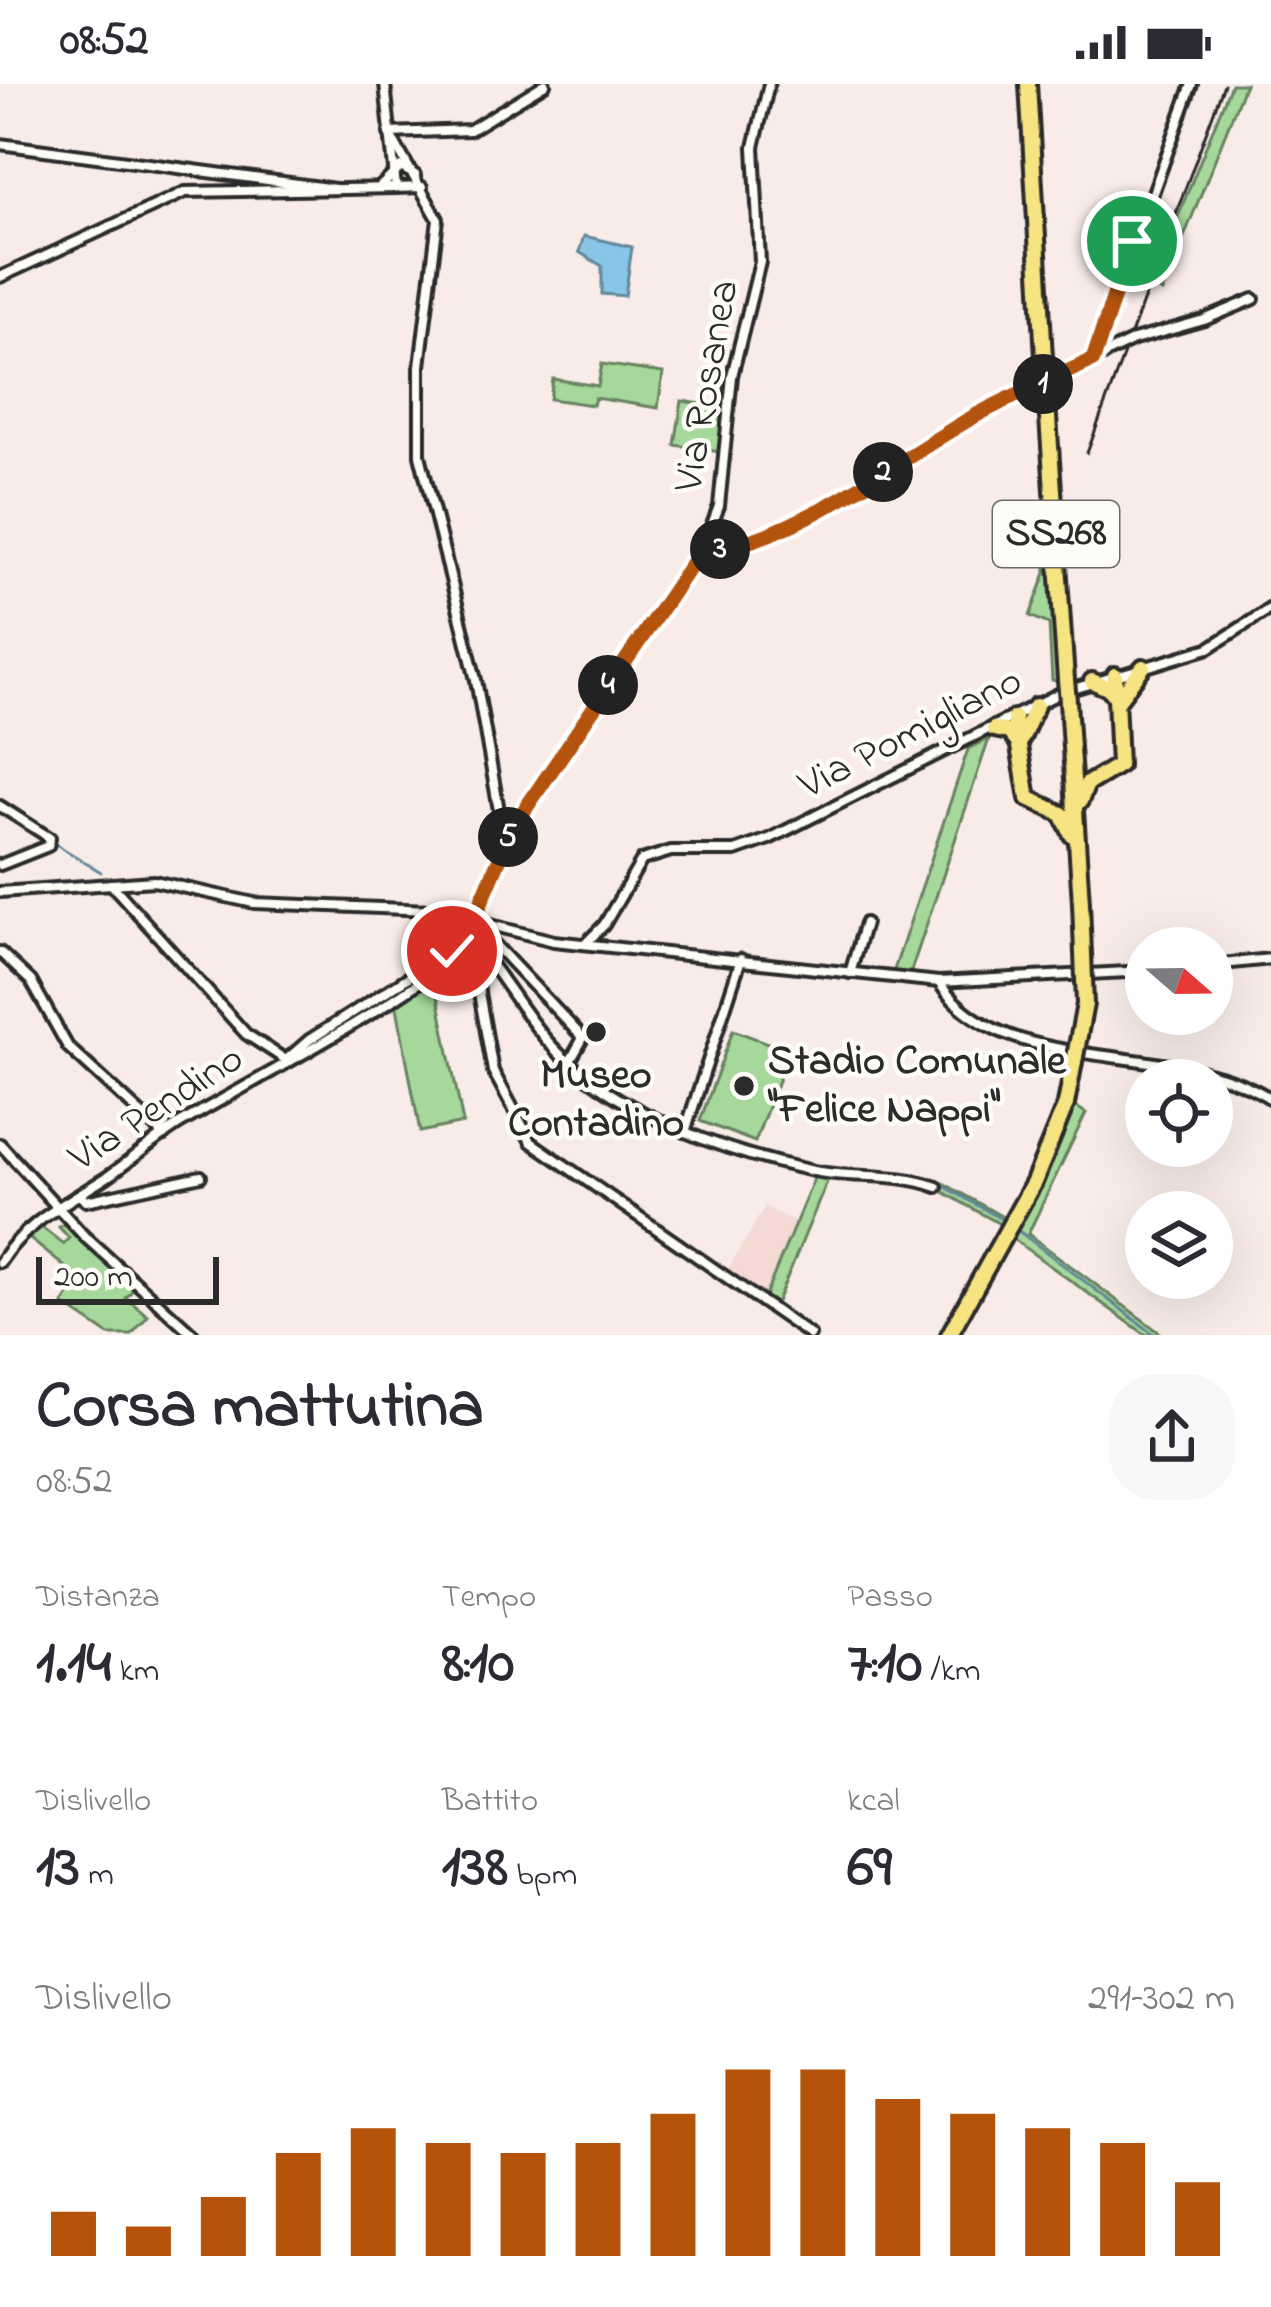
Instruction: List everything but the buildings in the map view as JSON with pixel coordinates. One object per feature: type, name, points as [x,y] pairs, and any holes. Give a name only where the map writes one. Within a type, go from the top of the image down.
[{"type":"highway","name":"SS268","points":[[949,1335],[1014,1217],[1066,1104],[1085,1004],[1028,84]]},
{"type":"highway","points":[[1118,700],[1143,667]]},
{"type":"highway","points":[[1078,848],[1081,795],[1100,777],[1114,772],[1121,758],[1114,675]]},
{"type":"highway","points":[[1092,681],[1110,689],[1118,700]]},
{"type":"highway","points":[[1021,748],[1024,725],[1036,706]]},
{"type":"highway","points":[[1068,708],[1078,761],[1100,777]]},
{"type":"highway","points":[[1014,718],[1028,798],[1068,820],[1079,869]]},
{"type":"highway","points":[[994,729],[1010,732],[1021,748]]},
{"type":"highway","points":[[1052,809],[1067,793],[1071,744]]},
{"type":"street","points":[[385,84],[396,188]]},
{"type":"street","points":[[389,134],[470,130],[545,84]]},
{"type":"street","name":"Via Rosanea","points":[[480,924],[505,844],[546,772],[701,550],[719,506],[728,460],[732,376],[760,262],[754,147],[769,84]]},
{"type":"street","points":[[1093,360],[1192,84]]},
{"type":"street","points":[[389,134],[424,187],[440,230],[420,366],[420,455],[476,680],[505,844]]},
{"type":"street","points":[[0,144],[336,190]]},
{"type":"street","points":[[377,190],[401,167],[416,176]]},
{"type":"street","points":[[0,277],[185,192],[424,187]]},
{"type":"street","points":[[701,550],[747,544],[831,503],[977,415],[1134,340],[1204,320],[1254,299]]},
{"type":"street","name":"Via Pomigliano","points":[[585,944],[604,925],[635,866],[650,855],[715,853],[769,839],[1092,681],[1209,648],[1271,608]]},
{"type":"street","points":[[0,806],[50,838],[48,846],[0,866]]},
{"type":"street","points":[[0,892],[154,880],[254,903],[463,916],[480,924],[585,944],[939,982],[1125,972]]},
{"type":"street","points":[[110,884],[246,1034],[286,1060]]},
{"type":"street","points":[[850,973],[865,923]]},
{"type":"street","points":[[480,924],[583,1038],[569,1063]]},
{"type":"street","name":"Via Pendino","points":[[0,1262],[20,1235],[58,1206],[472,945],[480,924]]},
{"type":"street","name":"Via Pendino","points":[[286,1060],[309,1040],[452,951],[480,924]]},
{"type":"street","name":"Via Pomigliano","points":[[602,946],[604,925]]},
{"type":"street","points":[[472,945],[569,1063],[685,1132],[814,1172],[907,1178],[937,1187]]},
{"type":"street","points":[[472,945],[493,1071],[530,1142],[810,1335]]},
{"type":"street","points":[[0,952],[31,981],[68,1047],[164,1135]]},
{"type":"street","points":[[685,1132],[741,959]]},
{"type":"street","points":[[1233,963],[1271,959]]},
{"type":"street","points":[[939,982],[970,1015],[1018,1039],[1219,1073],[1271,1099]]},
{"type":"street","points":[[529,1012],[547,999]]},
{"type":"street","points":[[0,1144],[194,1335]]},
{"type":"street","points":[[79,1195],[86,1201],[201,1176]]},
{"type":"shaded area","points":[[765,1206],[796,1223],[763,1301],[725,1275]]},
{"type":"green space","points":[[1231,84],[1245,84],[1162,292],[1150,286]]},
{"type":"green space","points":[[602,364],[663,373],[658,408],[595,398],[593,405],[550,399],[553,379],[598,386]]},
{"type":"green space","points":[[682,401],[721,407],[720,452],[675,445]]},
{"type":"green space","points":[[1044,520],[1050,525],[1061,683],[1052,680],[1049,624],[1030,616],[1046,573]]},
{"type":"green space","points":[[989,739],[910,974],[893,973],[968,749]]},
{"type":"green space","points":[[434,977],[463,1123],[420,1132],[396,1002]]},
{"type":"green space","name":"Stadio Comunale \"Felice Nappi\"","points":[[733,1030],[789,1051],[755,1142],[700,1121]]},
{"type":"green space","points":[[1073,1105],[1086,1113],[1028,1234],[1163,1335],[1146,1335],[1010,1237],[1012,1231],[940,1190],[943,1183],[1017,1225],[1054,1158]]},
{"type":"green space","points":[[815,1176],[829,1177],[774,1309],[763,1301]]},
{"type":"green space","points":[[66,1223],[135,1287],[126,1298],[148,1316],[131,1335],[109,1335],[63,1304],[80,1279],[25,1235],[39,1225],[63,1244],[69,1238],[59,1227]]},
{"type":"water","points":[[584,236],[632,247],[625,296],[602,294],[602,266],[579,252]]},
{"type":"waterway","points":[[0,813],[35,833]]},
{"type":"waterway","points":[[54,843],[101,872]]},
{"type":"waterway","points":[[942,1185],[1008,1223]]},
{"type":"waterway","points":[[1016,1229],[1155,1335]]},
{"type":"railway","points":[[1087,453],[1224,84]]},
{"type":"place","name":"Museo Contadino","points":[[596,1032]]},
{"type":"place","name":"Stadio Comunale \"Felice Nappi\"","points":[[744,1086]]},
{"type":"route","points":[[452,951],[466,938],[513,827],[546,772],[701,550],[747,544],[831,503],[977,415],[1093,360],[1132,241]]}]
